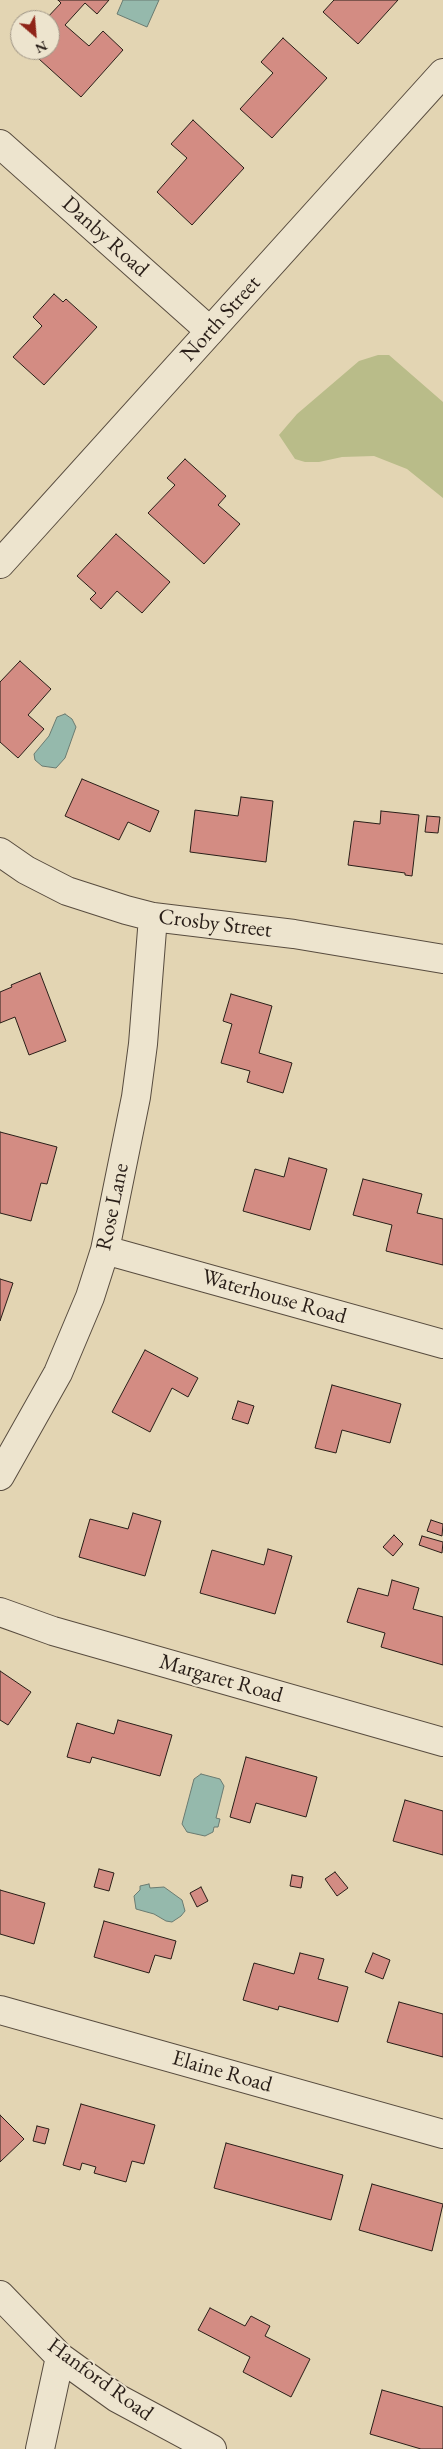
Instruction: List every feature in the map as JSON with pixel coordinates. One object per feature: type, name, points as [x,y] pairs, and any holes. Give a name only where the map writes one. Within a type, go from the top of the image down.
[{"type":"street","name":"North Street","points":[[0,564],[443,73]]},
{"type":"street","name":"Danby Road","points":[[0,144],[210,331]]},
{"type":"street","name":"Crosby Street","points":[[0,852],[26,870],[82,898],[153,917],[294,934],[443,959]]},
{"type":"street","name":"Rose Lane","points":[[0,1476],[58,1373],[90,1297],[105,1250],[136,1098],[143,1044],[153,917]]},
{"type":"street","name":"Waterhouse Road","points":[[105,1250],[443,1344]]},
{"type":"street","name":"Margaret Road","points":[[0,1612],[53,1631],[443,1742]]},
{"type":"street","name":"Elaine Road","points":[[0,2010],[443,2134]]},
{"type":"street","name":"Hanford Road","points":[[0,2295],[60,2357],[117,2398],[154,2420],[212,2449]]},
{"type":"street","points":[[40,2449],[60,2357]]},
{"type":"green space","points":[[378,355],[389,355],[443,402],[443,498],[407,469],[374,456],[342,457],[319,462],[305,462],[295,459],[279,435],[297,414],[359,361]]},
{"type":"water","points":[[123,0],[159,0],[147,27],[117,14]]},
{"type":"water","points":[[65,714],[72,719],[76,727],[65,758],[56,768],[42,766],[35,760],[34,754],[49,736],[57,717]]},
{"type":"water","points":[[201,1774],[220,1779],[224,1786],[216,1818],[220,1819],[218,1827],[214,1827],[213,1832],[205,1836],[187,1832],[182,1824],[194,1779]]},
{"type":"water","points":[[149,1884],[150,1888],[164,1887],[182,1900],[185,1911],[181,1916],[172,1922],[136,1909],[134,1896],[140,1890],[140,1886]]},
{"type":"building","points":[[58,0],[109,0],[97,14],[85,3],[65,25],[89,46],[103,31],[123,50],[81,97],[40,60],[60,60],[60,10],[54,10],[61,3]]},
{"type":"building","points":[[334,0],[398,0],[358,44],[323,12]]},
{"type":"building","points":[[283,38],[327,78],[272,138],[240,109],[273,73],[261,62]]},
{"type":"building","points":[[193,120],[244,168],[192,225],[157,192],[187,158],[171,144]]},
{"type":"building","points":[[54,294],[63,302],[66,299],[97,327],[44,385],[13,357],[42,326],[33,317]]},
{"type":"building","points":[[185,459],[226,496],[218,505],[240,524],[204,564],[148,513],[175,485],[167,478]]},
{"type":"building","points":[[116,534],[170,582],[142,613],[117,591],[101,609],[90,599],[96,593],[77,576]]},
{"type":"building","points":[[20,661],[51,689],[28,715],[44,729],[18,758],[0,742],[0,682]]},
{"type":"building","points":[[82,779],[159,811],[150,832],[128,822],[119,840],[65,816]]},
{"type":"building","points":[[241,797],[273,801],[266,862],[190,852],[195,810],[238,816]]},
{"type":"building","points":[[381,811],[419,815],[412,876],[405,875],[405,873],[348,865],[354,821],[380,824]]},
{"type":"building","points":[[427,816],[440,817],[438,833],[425,832]]},
{"type":"building","points":[[40,973],[66,1041],[29,1055],[15,1017],[0,1023],[0,992],[12,987],[11,985]]},
{"type":"building","points":[[231,994],[272,1006],[259,1053],[292,1063],[283,1093],[247,1082],[250,1071],[221,1063],[232,1024],[223,1021]]},
{"type":"building","points":[[0,1132],[57,1147],[47,1184],[41,1183],[31,1221],[0,1213]]},
{"type":"building","points":[[289,1158],[327,1169],[310,1230],[243,1211],[255,1169],[284,1177]]},
{"type":"building","points":[[363,1179],[422,1194],[417,1213],[443,1219],[443,1265],[386,1251],[392,1225],[353,1215]]},
{"type":"building","points":[[0,1279],[13,1283],[0,1321]]},
{"type":"building","points":[[145,1350],[198,1378],[188,1397],[172,1388],[150,1432],[112,1412]]},
{"type":"building","points":[[332,1385],[401,1404],[390,1443],[342,1430],[336,1453],[315,1448]]},
{"type":"building","points":[[238,1401],[254,1406],[248,1424],[232,1419]]},
{"type":"building","points":[[133,1513],[161,1521],[145,1576],[79,1557],[90,1519],[128,1529]]},
{"type":"building","points":[[431,1520],[443,1524],[442,1536],[427,1531]]},
{"type":"building","points":[[394,1535],[403,1544],[393,1556],[383,1547]]},
{"type":"building","points":[[422,1536],[443,1542],[442,1553],[419,1545]]},
{"type":"building","points":[[268,1549],[292,1556],[275,1614],[200,1593],[212,1550],[264,1565]]},
{"type":"building","points":[[392,1580],[419,1588],[413,1609],[443,1617],[443,1665],[381,1647],[385,1633],[347,1622],[358,1588],[388,1596]]},
{"type":"building","points":[[0,1671],[31,1692],[8,1725],[0,1720]]},
{"type":"building","points":[[118,1720],[172,1735],[160,1776],[92,1757],[90,1763],[67,1757],[77,1723],[114,1734]]},
{"type":"building","points":[[246,1757],[317,1777],[306,1817],[256,1803],[250,1823],[230,1817]]},
{"type":"building","points":[[405,1800],[443,1811],[443,1855],[393,1841]]},
{"type":"building","points":[[99,1869],[114,1873],[109,1891],[94,1887]]},
{"type":"building","points":[[335,1872],[348,1888],[337,1896],[325,1879]]},
{"type":"building","points":[[292,1875],[303,1877],[301,1888],[290,1886]]},
{"type":"building","points":[[201,1887],[208,1901],[197,1907],[190,1893]]},
{"type":"building","points":[[0,1890],[45,1903],[34,1944],[0,1934]]},
{"type":"building","points":[[104,1921],[176,1941],[171,1959],[155,1955],[149,1973],[94,1957]]},
{"type":"building","points":[[300,1953],[324,1959],[318,1979],[348,1987],[338,2022],[279,2006],[278,2010],[243,2000],[254,1963],[294,1974]]},
{"type":"building","points":[[373,1953],[390,1960],[383,1979],[365,1972]]},
{"type":"building","points":[[399,2002],[443,2014],[443,2057],[387,2042]]},
{"type":"building","points":[[81,2104],[155,2125],[144,2164],[132,2161],[126,2182],[94,2173],[96,2167],[82,2163],[80,2170],[63,2165]]},
{"type":"building","points":[[0,2115],[24,2139],[0,2162]]},
{"type":"building","points":[[37,2126],[49,2129],[45,2144],[33,2141]]},
{"type":"building","points":[[226,2143],[343,2175],[331,2220],[214,2188]]},
{"type":"building","points":[[372,2184],[443,2204],[432,2251],[359,2230]]},
{"type":"building","points":[[210,2308],[245,2326],[251,2316],[270,2326],[265,2336],[310,2359],[291,2397],[243,2372],[250,2357],[198,2330]]},
{"type":"building","points":[[382,2390],[443,2407],[443,2449],[421,2449],[370,2434]]}]
